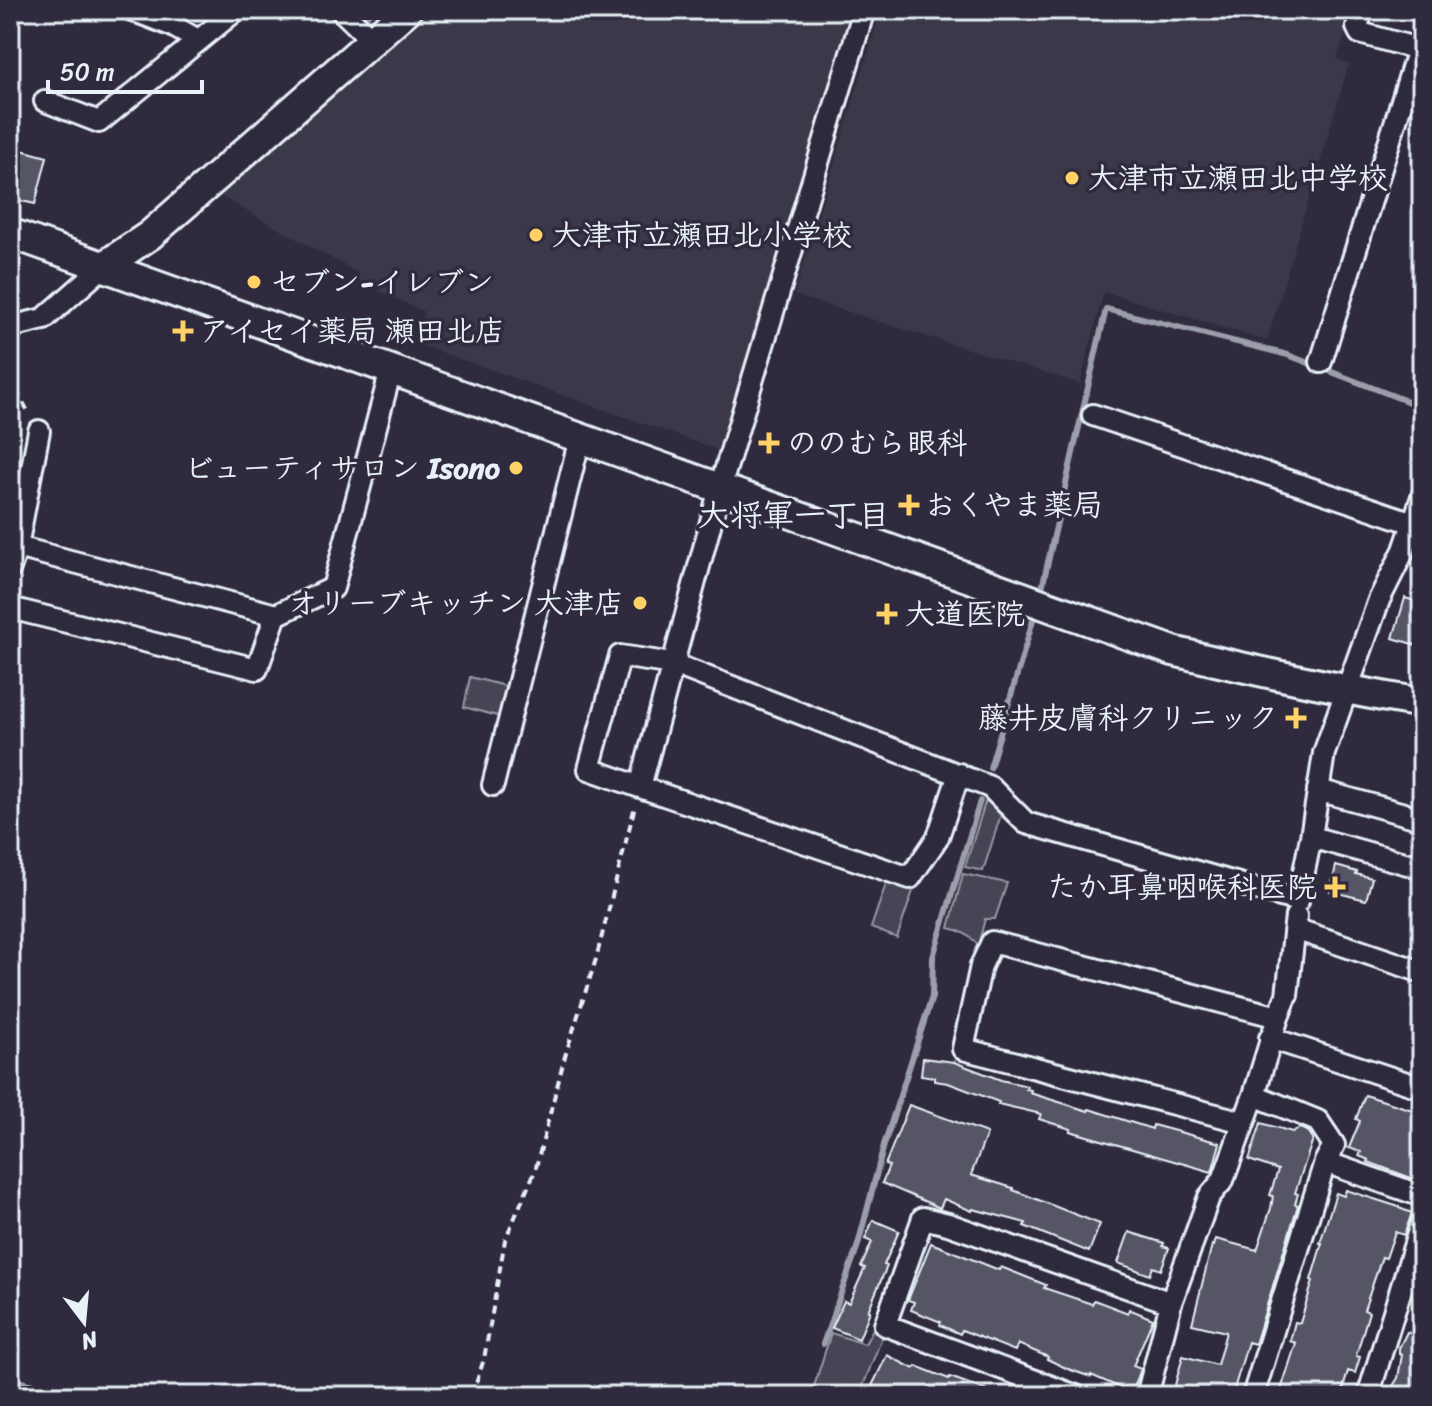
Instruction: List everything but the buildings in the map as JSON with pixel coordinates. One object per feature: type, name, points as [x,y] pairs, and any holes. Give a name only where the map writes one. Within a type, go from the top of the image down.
[{"type":"street","points":[[132,10],[171,25],[198,40]]},
{"type":"street","points":[[45,101],[99,122],[236,10]]},
{"type":"street","points":[[341,10],[373,41]]},
{"type":"street","points":[[10,327],[44,319],[104,266],[150,235],[407,10]]},
{"type":"street","points":[[640,787],[720,488],[864,10]]},
{"type":"street","points":[[1321,362],[1420,50],[1360,33],[1357,27],[1362,10]]},
{"type":"street","points":[[10,233],[1173,651],[1348,691],[1422,703]]},
{"type":"street","points":[[17,547],[276,615],[333,588],[391,370]]},
{"type":"street","points":[[1093,415],[1418,524]]},
{"type":"street","points":[[10,568],[17,547],[39,431]]},
{"type":"street","points":[[493,785],[580,438]]},
{"type":"street","points":[[1147,1396],[1171,1303],[1209,1197],[1223,1180],[1287,995],[1298,901],[1324,753],[1379,600],[1418,524],[1422,497]]},
{"type":"street","points":[[10,608],[257,669],[276,615]]},
{"type":"street","points":[[959,774],[938,837],[910,878],[589,769],[620,656],[673,664],[959,774],[990,787],[1026,823],[1298,901]]},
{"type":"street","points":[[1318,790],[1422,819]]},
{"type":"street","points":[[1311,837],[1422,868]]},
{"type":"street","points":[[1295,929],[1422,972]]},
{"type":"street","points":[[1243,1122],[963,1049],[981,966],[992,942],[1278,1017]]},
{"type":"street","points":[[1270,1038],[1422,1088]]},
{"type":"street","points":[[1253,1396],[1325,1162],[1334,1145],[1318,1121],[1254,1095]]},
{"type":"street","points":[[1325,1162],[1422,1196]]},
{"type":"street","points":[[1076,1396],[885,1325],[923,1218],[948,1224],[1171,1303]]},
{"type":"street","points":[[1368,1396],[1422,1221]]},
{"type":"path","points":[[10,378],[39,431]]},
{"type":"path","points":[[472,1396],[484,1359],[505,1240],[535,1171],[565,1056],[596,959],[640,787]]},
{"type":"shaded area","name":"大津市立瀬田北小学校","points":[[428,10],[853,10],[764,297],[721,451],[415,343],[424,312],[357,280],[358,273],[220,196]]},
{"type":"shaded area","name":"大津市立瀬田北中学校","points":[[881,10],[1353,10],[1337,59],[1349,64],[1267,341],[1104,292],[1080,384],[794,295]]},
{"type":"shaded area","points":[[470,677],[509,687],[501,717],[464,707]]},
{"type":"shaded area","points":[[988,793],[1003,808],[983,871],[965,867]]},
{"type":"shaded area","points":[[963,874],[1007,883],[995,919],[985,919],[978,945],[965,934],[949,928]]},
{"type":"shaded area","points":[[888,878],[915,885],[897,938],[871,928]]},
{"type":"shaded area","points":[[874,1327],[884,1332],[861,1391],[847,1386],[843,1396],[811,1396],[831,1333],[865,1344]]},
{"type":"waterway","points":[[360,10],[366,16],[373,10]]},
{"type":"waterway","points":[[1042,588],[1106,309],[1288,355],[1422,407]]},
{"type":"waterway","points":[[990,768],[1033,620]]},
{"type":"waterway","points":[[823,1344],[858,1245],[884,1145],[932,997],[933,957],[980,801]]},
{"type":"waterway","points":[[10,1379],[62,1396]]},
{"type":"place","name":"大津市立瀬田北中学校","points":[[1072,178]]},
{"type":"place","name":"大津市立瀬田北小学校","points":[[536,235]]},
{"type":"place","name":"セブン-イレブン","points":[[254,282]]},
{"type":"place","name":"アイセイ薬局 瀬田北店","points":[[183,331]]},
{"type":"place","name":"ののむら眼科","points":[[769,443]]},
{"type":"place","name":"ビューティサロン Isono","points":[[516,468]]},
{"type":"place","name":"おくやま薬局","points":[[909,505]]},
{"type":"place","name":"オリーブキッチン 大津店","points":[[640,603]]},
{"type":"place","name":"大道医院","points":[[887,614]]},
{"type":"place","name":"藤井皮膚科クリニック","points":[[1296,718]]},
{"type":"place","name":"たか耳鼻咽喉科医院","points":[[1335,887]]},
{"type":"district","name":"大将軍一丁目","points":[[794,515]]}]
